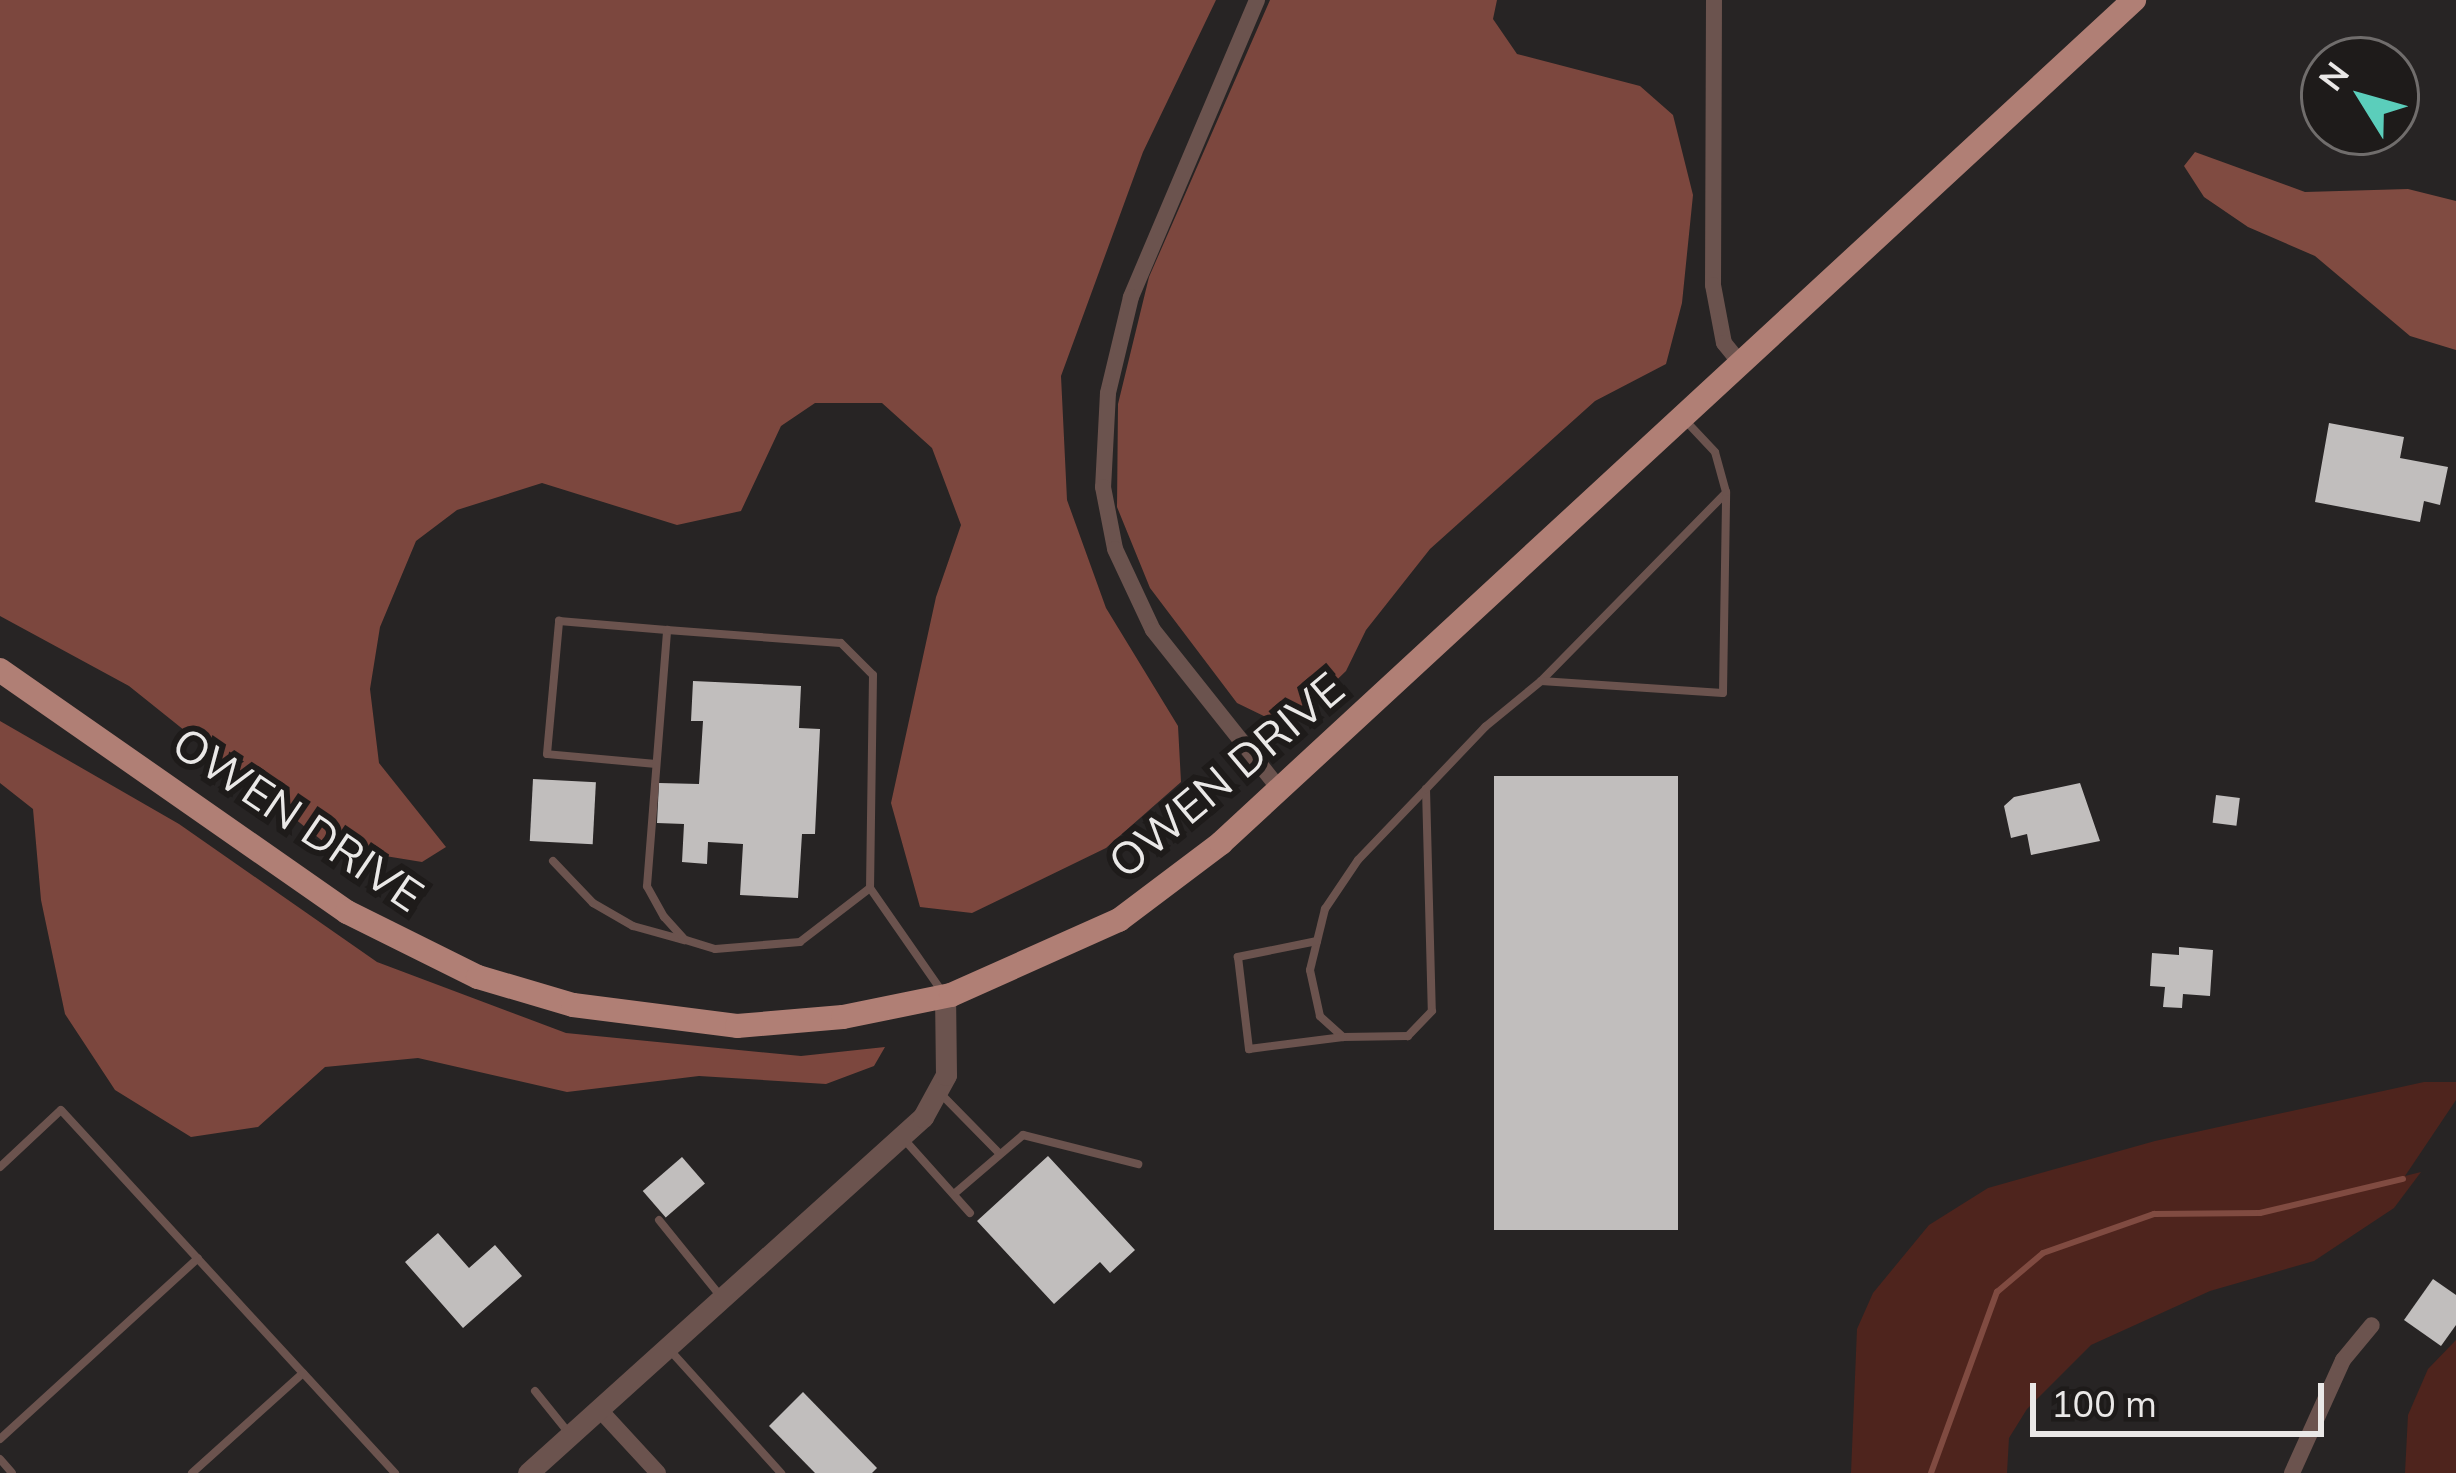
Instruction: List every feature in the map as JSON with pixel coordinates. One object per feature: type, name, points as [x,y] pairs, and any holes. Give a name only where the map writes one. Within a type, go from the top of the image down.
[{"type":"main road","name":"OWEN DRIVE","points":[[0,670],[308,887],[478,976],[591,1009],[736,1026],[843,1017],[945,997],[1119,920],[1281,791],[2134,0]]},
{"type":"street","points":[[1257,0],[1131,297],[1108,393],[1103,487],[1114,549],[1153,630],[1281,791]]},
{"type":"street","points":[[1714,0],[1713,285],[1724,343],[1742,365]]},
{"type":"street","points":[[528,1473],[901,1136],[940,1093],[950,1038],[945,997]]},
{"type":"street","points":[[2292,1473],[2343,1360],[2372,1325]]},
{"type":"street","points":[[599,1409],[658,1473]]},
{"type":"lane","points":[[1541,681],[1723,693],[1726,492],[1715,452],[1684,418]]},
{"type":"lane","points":[[1343,1037],[1320,1016],[1310,970],[1325,909],[1358,860],[1726,492]]},
{"type":"lane","points":[[656,764],[547,754],[559,621],[842,643],[873,674],[870,888],[945,997]]},
{"type":"lane","points":[[667,630],[647,886],[685,940]]},
{"type":"lane","points":[[1317,941],[1238,957],[1249,1049],[1343,1037],[1408,1036],[1432,1011],[1426,789]]},
{"type":"lane","points":[[553,862],[592,904],[633,926],[715,949],[800,942],[870,888]]},
{"type":"lane","points":[[940,1093],[998,1153]]},
{"type":"lane","points":[[0,1167],[62,1110],[395,1473]]},
{"type":"lane","points":[[954,1194],[998,1153],[1028,1135],[1138,1164]]},
{"type":"lane","points":[[901,1136],[970,1213]]},
{"type":"lane","points":[[659,1220],[723,1298]]},
{"type":"lane","points":[[0,1439],[198,1258]]},
{"type":"lane","points":[[667,1347],[781,1473]]},
{"type":"lane","points":[[192,1473],[303,1373]]},
{"type":"lane","points":[[536,1390],[570,1435]]},
{"type":"lane","points":[[0,1460],[12,1473]]},
{"type":"shaded area","points":[[0,0],[1216,0],[1143,152],[1061,376],[1067,500],[1106,608],[1178,726],[1181,782],[1106,848],[972,913],[920,907],[891,803],[936,597],[961,525],[932,448],[882,403],[815,403],[781,426],[741,511],[677,525],[542,483],[457,510],[416,541],[380,627],[370,689],[379,763],[446,847],[422,862],[330,847],[129,686],[0,616]]},
{"type":"shaded area","points":[[1270,0],[1497,0],[1493,19],[1517,54],[1640,86],[1673,115],[1693,195],[1682,303],[1666,364],[1595,401],[1430,549],[1366,630],[1346,671],[1318,698],[1272,720],[1237,703],[1150,588],[1117,507],[1118,404],[1149,277]]},
{"type":"shaded area","points":[[2195,152],[2305,192],[2408,189],[2456,201],[2456,350],[2410,336],[2315,256],[2248,227],[2204,197],[2184,166]]},
{"type":"shaded area","points":[[0,721],[179,824],[377,962],[566,1033],[801,1056],[885,1047],[874,1066],[826,1084],[699,1076],[567,1092],[418,1058],[325,1067],[258,1127],[191,1137],[115,1090],[65,1014],[41,900],[33,809],[0,783]]},
{"type":"shaded area","points":[[2424,1082],[2456,1082],[2456,1100],[2405,1176],[2421,1172],[2394,1208],[2314,1261],[2210,1291],[2091,1345],[2027,1409],[2009,1438],[2007,1473],[1851,1473],[1857,1329],[1873,1293],[1929,1225],[1988,1188],[2155,1141]]},
{"type":"shaded area","points":[[2456,1340],[2456,1473],[2405,1473],[2408,1415],[2428,1369]]},
{"type":"building","points":[[2329,423],[2404,437],[2400,458],[2448,467],[2440,505],[2424,501],[2420,522],[2315,502]]},
{"type":"building","points":[[693,681],[801,686],[799,728],[820,729],[815,834],[802,834],[798,898],[740,895],[743,844],[708,842],[707,864],[682,862],[684,824],[657,823],[659,783],[699,784],[703,721],[691,721]]},
{"type":"building","points":[[1494,776],[1678,776],[1678,1230],[1494,1230]]},
{"type":"building","points":[[533,779],[596,782],[593,844],[530,841]]},
{"type":"building","points":[[2080,783],[2100,841],[2031,855],[2027,834],[2011,838],[2004,806],[2014,797]]},
{"type":"building","points":[[2216,795],[2240,798],[2236,826],[2213,823]]},
{"type":"building","points":[[2179,947],[2213,950],[2210,996],[2183,994],[2182,1008],[2163,1007],[2165,987],[2150,986],[2152,953],[2179,955]]},
{"type":"building","points":[[1048,1156],[1135,1250],[1110,1273],[1100,1262],[1054,1304],[977,1221]]},
{"type":"building","points":[[682,1157],[705,1183],[666,1218],[643,1191]]},
{"type":"building","points":[[438,1233],[469,1268],[495,1245],[522,1276],[463,1328],[405,1262]]},
{"type":"building","points":[[2433,1279],[2456,1295],[2456,1325],[2441,1346],[2404,1320]]},
{"type":"building","points":[[803,1392],[877,1468],[872,1473],[815,1473],[769,1426]]},
{"type":"waterway","points":[[1931,1473],[1997,1292],[2043,1253],[2154,1214],[2260,1213],[2403,1179]]}]
